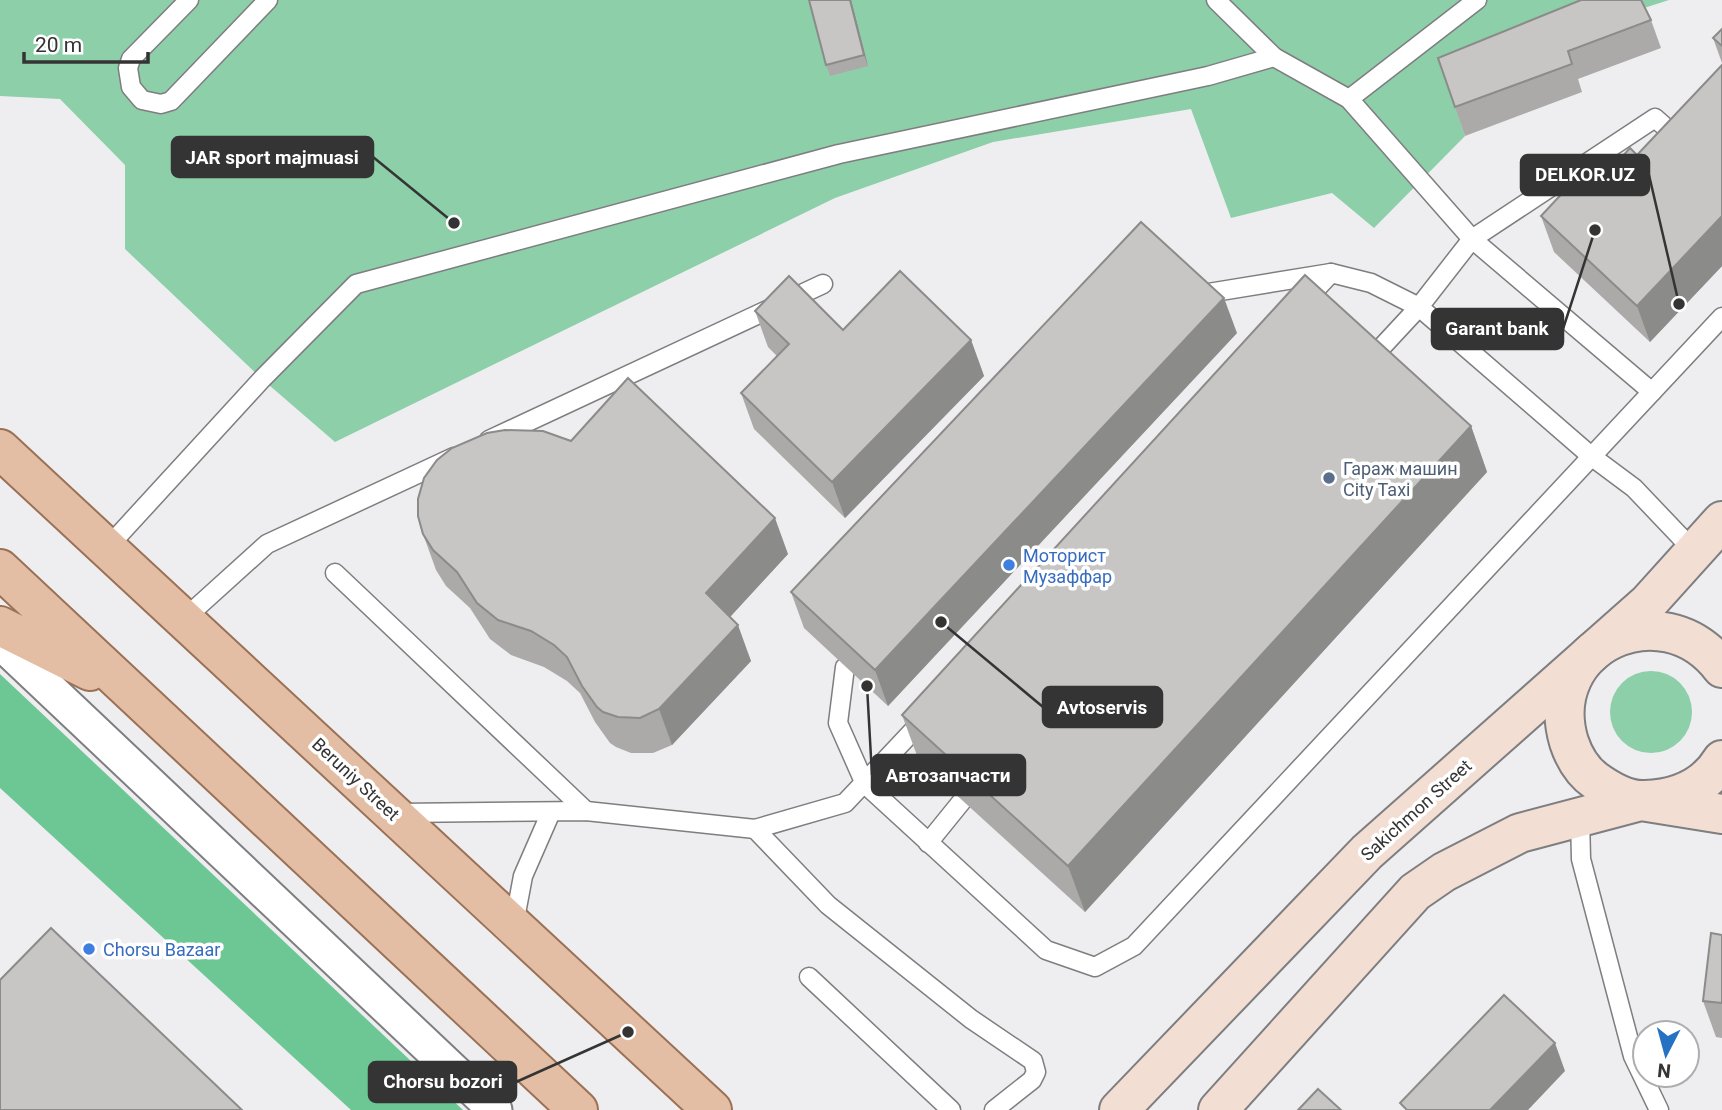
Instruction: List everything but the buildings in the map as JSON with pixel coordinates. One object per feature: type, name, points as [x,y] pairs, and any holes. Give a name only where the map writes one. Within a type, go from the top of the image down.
[{"type":"main road","name":"Beruniy Street","points":[[0,449],[712,1110]]},
{"type":"main road","name":"Sakichmon Street","points":[[1119,1110],[1367,852],[1648,603],[1722,521]]},
{"type":"main road","points":[[0,569],[578,1110]]},
{"type":"main road","points":[[0,626],[129,691]]},
{"type":"main road","points":[[1722,668],[1701,646],[1675,633],[1647,629],[1618,635],[1593,650],[1575,672],[1566,698],[1565,727],[1573,754],[1590,776],[1613,793],[1641,801],[1722,814]]},
{"type":"main road","points":[[1218,1110],[1415,892],[1444,872],[1520,833],[1641,801],[1668,799],[1694,789],[1716,771],[1722,761]]},
{"type":"street","points":[[0,642],[495,1110]]},
{"type":"lane","points":[[189,0],[131,59],[128,79],[135,94],[142,100],[161,104],[171,101],[268,0]]},
{"type":"lane","points":[[1216,0],[1274,57],[1349,99],[1472,239],[1652,392]]},
{"type":"lane","points":[[1349,99],[1477,0]]},
{"type":"lane","points":[[107,548],[262,379],[356,284],[839,154],[1208,75],[1274,57]]},
{"type":"lane","points":[[1367,363],[1419,306],[1472,239],[1655,118],[1690,149]]},
{"type":"lane","points":[[1293,314],[1331,273]]},
{"type":"lane","points":[[1195,296],[1331,273],[1371,283],[1419,306],[1591,456],[1633,488],[1694,551]]},
{"type":"lane","points":[[184,619],[267,544],[823,284]]},
{"type":"lane","points":[[845,667],[838,723],[865,784],[1046,950],[1095,967],[1133,946],[1722,317]]},
{"type":"lane","points":[[335,573],[586,811]]},
{"type":"lane","points":[[393,813],[586,811],[755,829],[845,803],[939,702]]},
{"type":"lane","points":[[928,843],[962,801]]},
{"type":"lane","points":[[513,925],[523,876],[551,812]]},
{"type":"lane","points":[[1580,817],[1581,859],[1633,1055],[1659,1110]]},
{"type":"lane","points":[[755,829],[828,905],[971,1019],[1033,1061],[1036,1072],[1032,1080],[994,1110]]},
{"type":"lane","points":[[809,977],[951,1110]]},
{"type":"green space","points":[[0,0],[1669,0],[1449,87],[1465,136],[1374,228],[1332,193],[1231,218],[1191,109],[993,142],[835,198],[335,442],[262,379],[125,249],[125,165],[60,99],[0,96]]},
{"type":"green space","points":[[1651,671],[1667,674],[1680,683],[1689,696],[1692,712],[1689,728],[1680,741],[1667,750],[1651,753],[1635,750],[1622,741],[1613,728],[1610,712],[1613,696],[1622,683],[1635,674]]},
{"type":"green space","points":[[0,674],[463,1110],[351,1110],[0,788]]},
{"type":"place","name":"JAR sport majmuasi","points":[[454,223]]},
{"type":"place","name":"Garant bank","points":[[1595,230]]},
{"type":"place","name":"DELKOR.UZ","points":[[1679,304]]},
{"type":"place","name":"Гараж машин City Taxi","points":[[1329,478]]},
{"type":"place","name":"Моторист Музаффар","points":[[1009,565]]},
{"type":"place","name":"Avtoservis","points":[[941,622]]},
{"type":"place","name":"Автозапчасти","points":[[867,686]]},
{"type":"place","name":"Chorsu Bazaar","points":[[89,949]]},
{"type":"place","name":"Chorsu bozori","points":[[628,1032]]}]
